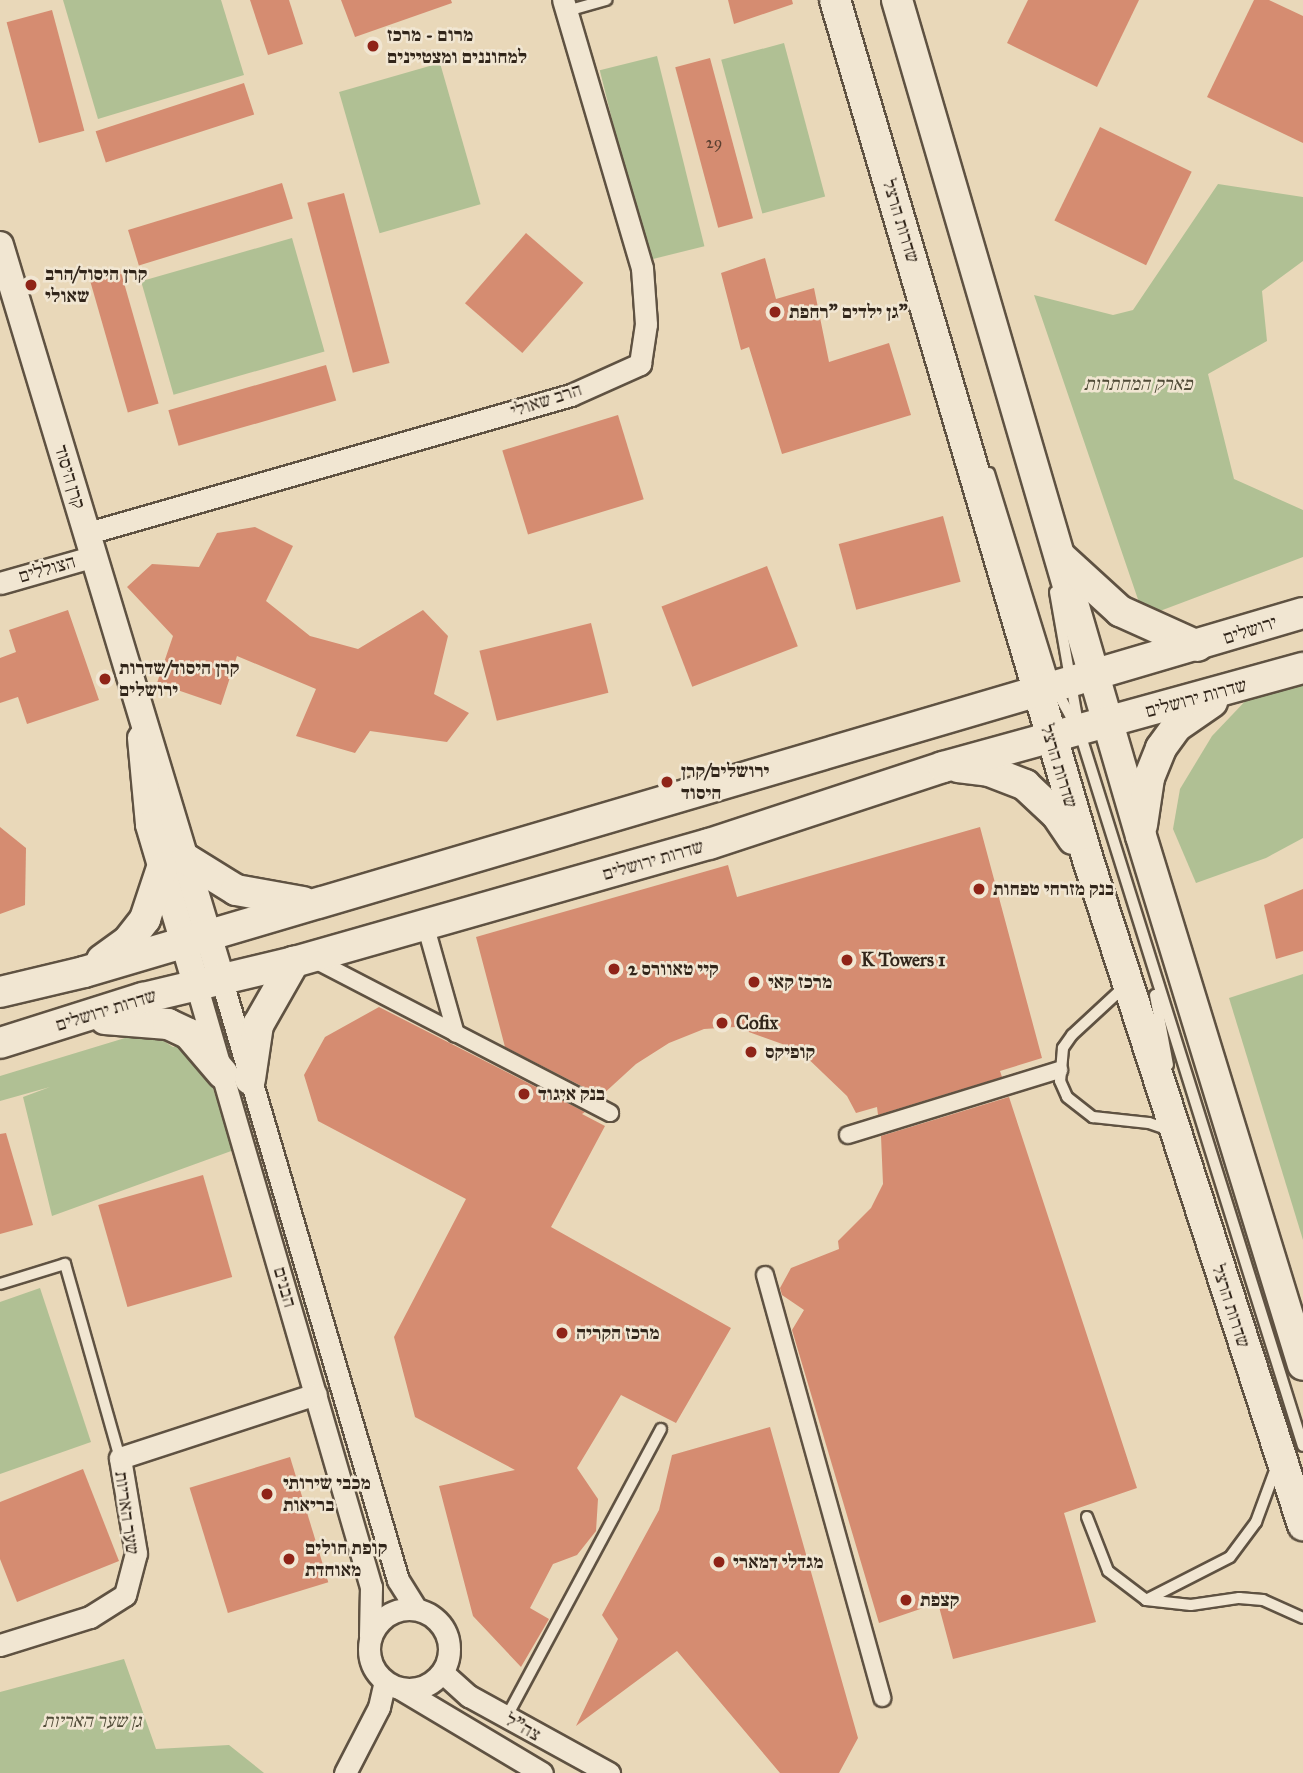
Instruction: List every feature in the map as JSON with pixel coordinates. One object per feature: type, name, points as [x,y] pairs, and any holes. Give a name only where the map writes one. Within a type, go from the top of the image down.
[{"type":"main road","name":"שדרות הרצל","points":[[835,0],[912,260],[1064,686],[1107,722],[1303,1365]]},
{"type":"main road","name":"שדרות הרצל","points":[[897,0],[962,226],[1051,563],[1064,686],[1065,734],[1089,863],[1190,1185],[1291,1450],[1303,1525]]},
{"type":"main road","points":[[1051,563],[1120,611],[1198,646]]},
{"type":"main road","name":"ירושלים","points":[[1198,646],[1303,613]]},
{"type":"main road","points":[[0,992],[84,972],[196,937],[1198,646]]},
{"type":"main road","name":"שדרות ירושלים","points":[[0,1043],[208,981],[302,959],[709,844],[943,767],[1303,668]]},
{"type":"main road","points":[[1141,836],[1149,778],[1161,748],[1176,727],[1202,706],[1265,680]]},
{"type":"main road","points":[[943,767],[989,771],[1025,785],[1057,815],[1089,863]]},
{"type":"main road","points":[[84,972],[120,947],[145,919],[174,863],[236,890],[310,904]]},
{"type":"main road","points":[[77,1019],[140,1019],[168,1024],[189,1034],[237,1076],[261,1015],[302,959]]},
{"type":"street","name":"הרב שאולי","points":[[91,545],[570,395],[640,365],[646,324],[642,268],[565,6]]},
{"type":"street","name":"קרן היסוד","points":[[0,245],[141,709],[174,863],[208,981]]},
{"type":"street","name":"הצוללים","points":[[0,583],[91,545]]},
{"type":"street","points":[[425,924],[456,1034]]},
{"type":"street","points":[[302,959],[456,1034],[610,1114]]},
{"type":"street","name":"הבנים","points":[[208,981],[397,1580],[416,1609]]},
{"type":"street","points":[[848,1135],[1059,1070]]},
{"type":"street","name":"הבנים","points":[[237,1076],[316,1394],[371,1587],[370,1636]]},
{"type":"street","points":[[765,1275],[882,1698]]},
{"type":"street","name":"שער האריות","points":[[0,1645],[90,1617],[125,1595],[136,1553],[120,1458],[316,1394]]},
{"type":"street","points":[[416,1609],[436,1619],[449,1639],[442,1672],[424,1686],[393,1685],[369,1656],[370,1636],[393,1612],[416,1609]]},
{"type":"street","name":"צה\"ל","points":[[442,1672],[506,1718],[609,1773]]},
{"type":"street","points":[[345,1773],[393,1685]]},
{"type":"street","name":"צה\"ל","points":[[393,1685],[542,1773]]},
{"type":"lane","points":[[565,6],[606,0]]},
{"type":"lane","points":[[912,260],[982,452]]},
{"type":"lane","points":[[986,464],[1064,686]]},
{"type":"lane","points":[[1065,734],[1146,944],[1291,1450],[1256,1522],[1230,1557],[1146,1600]]},
{"type":"lane","points":[[1146,944],[1190,1185]]},
{"type":"lane","points":[[1127,984],[1072,1035],[1063,1048],[1059,1070],[1067,1097],[1093,1117],[1149,1123],[1173,1132]]},
{"type":"lane","points":[[0,1284],[65,1264],[120,1458]]},
{"type":"lane","points":[[506,1718],[661,1429]]},
{"type":"lane","points":[[1087,1517],[1108,1571],[1146,1600],[1191,1605],[1239,1598],[1263,1600],[1303,1618]]},
{"type":"green space","points":[[63,0],[221,0],[244,75],[98,119]]},
{"type":"green space","points":[[784,43],[825,197],[762,213],[721,60]]},
{"type":"green space","points":[[657,56],[704,246],[647,260],[600,70]]},
{"type":"green space","points":[[440,63],[481,204],[380,233],[339,92]]},
{"type":"green space","name":"פארק המחתרות","points":[[1218,184],[1303,197],[1303,261],[1262,291],[1267,341],[1208,374],[1234,479],[1303,510],[1303,557],[1144,617],[1034,295],[1113,315],[1133,310]]},
{"type":"green space","points":[[292,238],[325,351],[174,395],[141,281]]},
{"type":"green space","points":[[1303,681],[1303,838],[1266,858],[1196,883],[1173,829],[1180,789],[1212,736],[1251,695]]},
{"type":"green space","points":[[1303,974],[1303,1240],[1229,998]]},
{"type":"green space","points":[[148,1031],[173,1047],[178,1045],[207,1071],[234,1150],[52,1216],[23,1097],[50,1087],[0,1101],[0,1076]]},
{"type":"green space","points":[[40,1288],[91,1442],[0,1474],[0,1302]]},
{"type":"green space","name":"גן שער האריות","points":[[124,1659],[156,1749],[229,1745],[264,1773],[0,1773],[0,1692]]},
{"type":"building","points":[[250,0],[289,0],[303,44],[268,55]]},
{"type":"building","points":[[341,0],[451,0],[452,3],[355,37]]},
{"type":"building","points":[[728,0],[792,0],[793,4],[734,24]]},
{"type":"building","points":[[1028,0],[1139,0],[1097,87],[1007,43]]},
{"type":"building","points":[[1254,0],[1269,0],[1303,16],[1303,143],[1207,97]]},
{"type":"building","points":[[52,10],[84,131],[39,143],[7,22]]},
{"type":"building","points":[[710,58],[753,218],[718,228],[675,67]]},
{"type":"building","points":[[244,83],[254,114],[106,163],[96,131]]},
{"type":"building","points":[[1100,127],[1192,172],[1146,265],[1054,220]]},
{"type":"building","points":[[282,183],[293,218],[139,265],[128,230]]},
{"type":"building","points":[[344,193],[390,363],[353,373],[307,203]]},
{"type":"building","points":[[526,233],[583,283],[522,353],[465,303]]},
{"type":"building","points":[[765,258],[776,299],[814,288],[829,362],[889,343],[911,415],[782,454],[749,347],[741,350],[721,273]]},
{"type":"building","points":[[120,269],[159,404],[128,412],[89,278]]},
{"type":"building","points":[[326,365],[336,401],[179,446],[168,410]]},
{"type":"building","points":[[618,415],[644,499],[528,535],[502,450]]},
{"type":"building","points":[[943,516],[961,582],[856,610],[839,544]]},
{"type":"building","points":[[255,527],[293,546],[266,601],[310,636],[358,649],[423,610],[448,636],[434,694],[469,713],[447,742],[370,731],[355,753],[296,736],[316,689],[237,656],[221,705],[157,683],[173,636],[127,587],[152,564],[199,567],[217,533]]},
{"type":"building","points":[[767,566],[798,646],[692,687],[662,606]]},
{"type":"building","points":[[68,610],[99,700],[27,724],[18,697],[0,703],[0,658],[16,652],[9,630]]},
{"type":"building","points":[[591,623],[608,693],[497,721],[479,651]]},
{"type":"building","points":[[0,827],[26,848],[25,905],[0,914]]},
{"type":"building","name":"מרכז קאי","points":[[980,827],[1042,1058],[1000,1071],[1002,1077],[878,1115],[877,1107],[856,1113],[847,1096],[799,1050],[735,1027],[704,1029],[669,1043],[636,1064],[601,1096],[505,1047],[476,937],[728,865],[737,897]]},
{"type":"building","points":[[1303,889],[1303,951],[1276,959],[1264,905]]},
{"type":"building","name":"מרכז הקריה","points":[[379,1007],[585,1112],[582,1114],[605,1126],[551,1227],[731,1328],[676,1423],[621,1395],[577,1468],[598,1499],[596,1531],[577,1555],[553,1564],[530,1608],[549,1619],[521,1667],[473,1616],[439,1486],[515,1470],[415,1417],[394,1337],[466,1199],[318,1121],[304,1075],[325,1037]]},
{"type":"building","points":[[1009,1097],[1137,1488],[1064,1513],[1096,1622],[953,1659],[938,1603],[879,1623],[792,1330],[804,1310],[782,1295],[780,1288],[791,1268],[839,1249],[838,1241],[871,1208],[883,1184],[881,1136]]},
{"type":"building","points":[[6,1133],[33,1225],[0,1234],[0,1134]]},
{"type":"building","points":[[203,1175],[232,1277],[127,1307],[98,1205]]},
{"type":"building","name":"מגדלי דמארי","points":[[770,1427],[858,1738],[839,1773],[780,1773],[677,1651],[576,1726],[618,1639],[602,1615],[659,1510],[672,1455]]},
{"type":"building","points":[[290,1457],[328,1582],[228,1613],[190,1488]]},
{"type":"building","points":[[83,1469],[119,1561],[17,1602],[0,1559],[0,1502]]},
{"type":"place","name":"מרום - מרכז למחוננים ומצטיינים","points":[[373,46]]},
{"type":"place","name":"קרן היסוד/הרב שאולי","points":[[31,285]]},
{"type":"place","name":"גן ילדים \"רחפת\"","points":[[775,312]]},
{"type":"place","name":"קרן היסוד/שדרות ירושלים","points":[[105,679]]},
{"type":"place","name":"ירושלים/קרן היסוד","points":[[667,782]]},
{"type":"place","name":"בנק מזרחי טפחות","points":[[979,889]]},
{"type":"place","name":"K Towers 1","points":[[847,960]]},
{"type":"place","name":"קיי טאוורס 2","points":[[614,969]]},
{"type":"place","name":"מרכז קאי","points":[[754,982]]},
{"type":"place","name":"Cofix","points":[[722,1023]]},
{"type":"place","name":"קופיקס","points":[[751,1052]]},
{"type":"place","name":"בנק איגוד","points":[[524,1094]]},
{"type":"place","name":"מרכז הקריה","points":[[562,1333]]},
{"type":"place","name":"מכבי שירותי בריאות","points":[[267,1494]]},
{"type":"place","name":"קופת חולים מאוחדת","points":[[289,1559]]},
{"type":"place","name":"מגדלי דמארי","points":[[719,1562]]},
{"type":"place","name":"קצפת","points":[[906,1600]]}]
